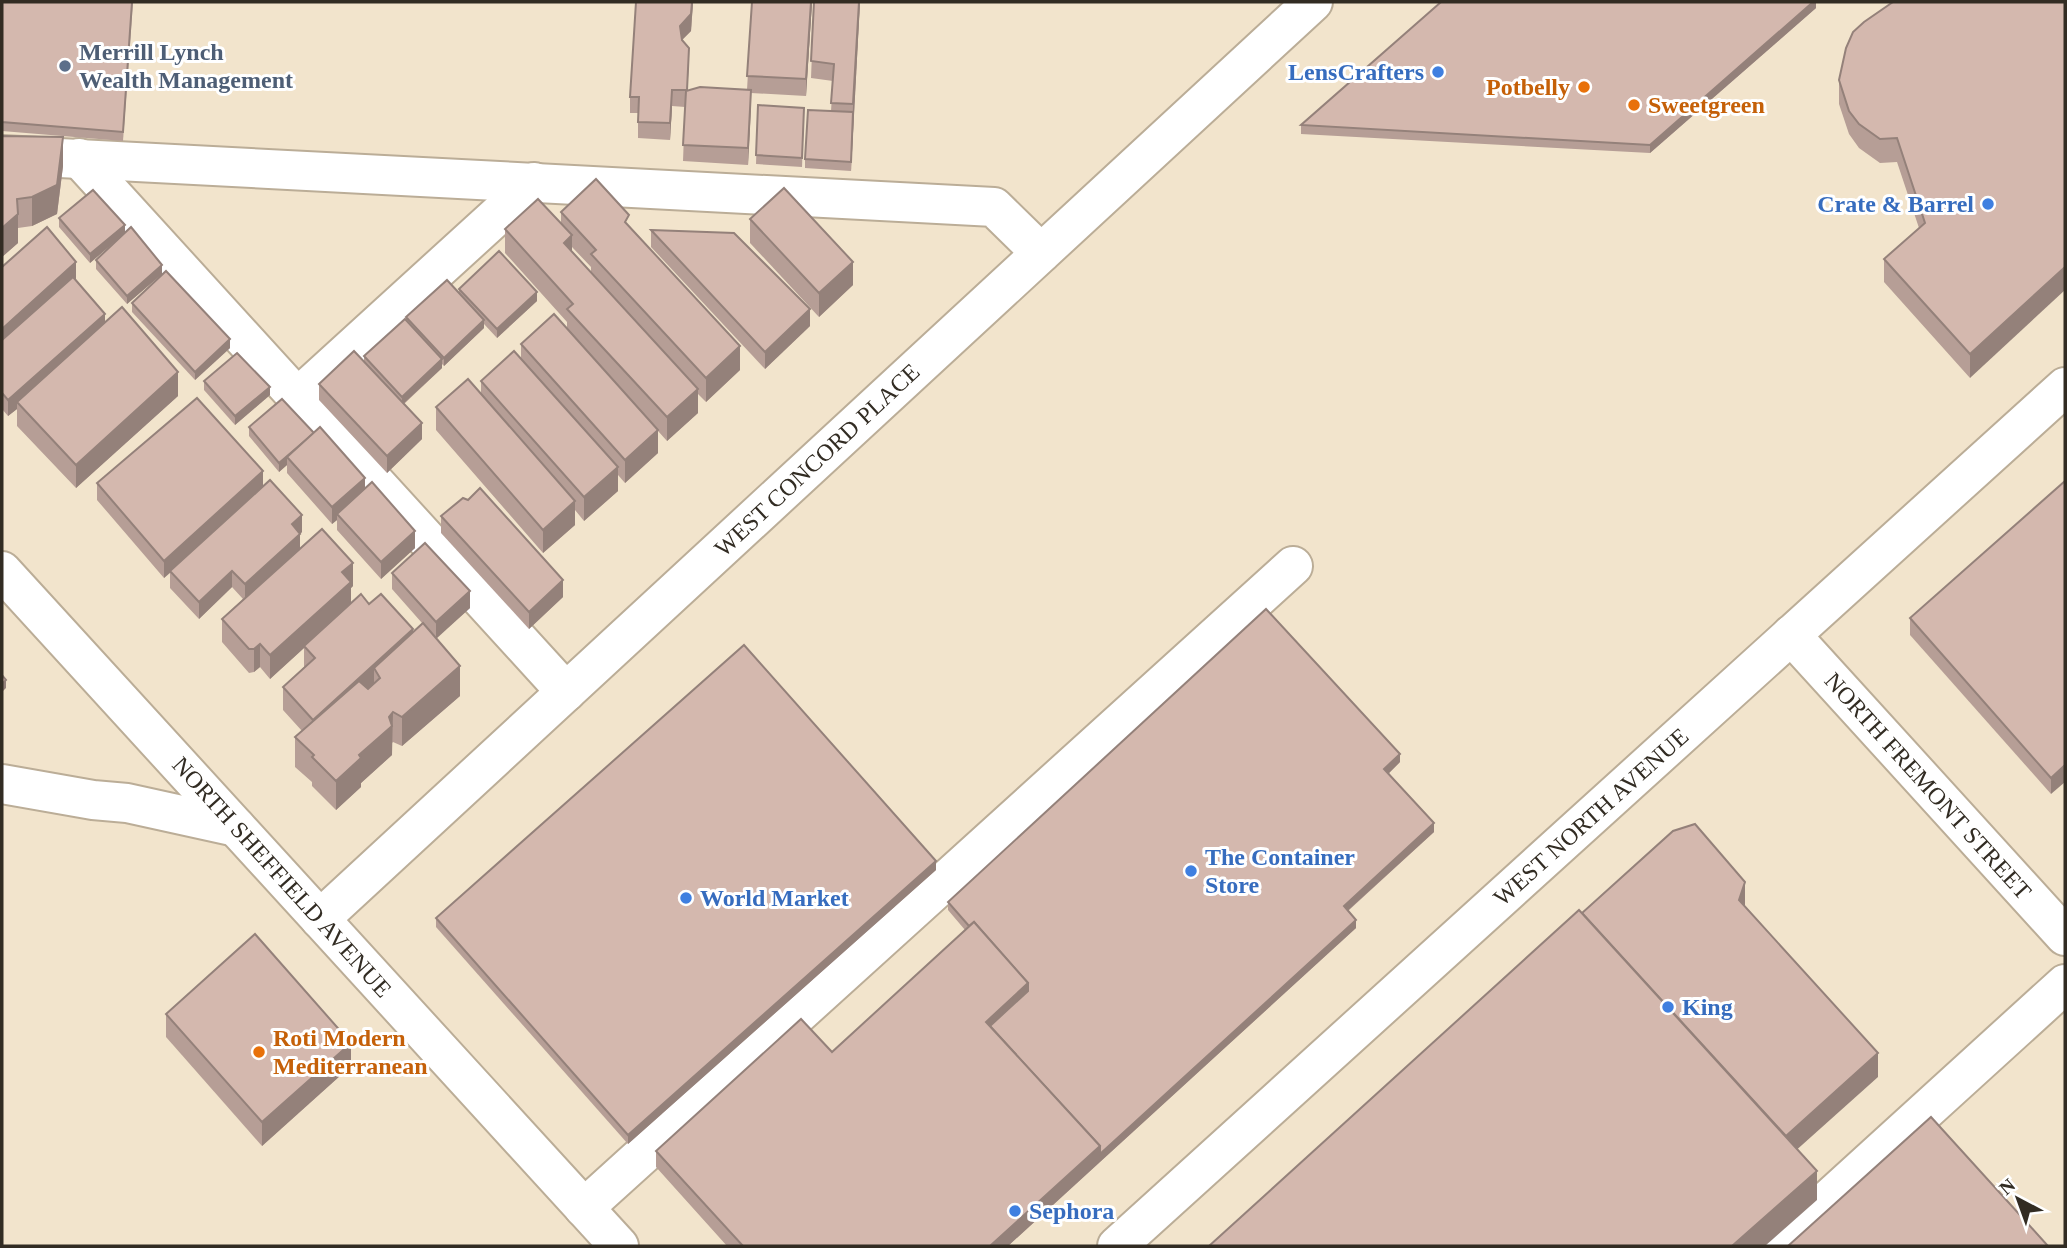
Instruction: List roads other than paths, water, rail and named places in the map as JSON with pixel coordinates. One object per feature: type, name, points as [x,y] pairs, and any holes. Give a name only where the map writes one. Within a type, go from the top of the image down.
[{"type":"street","name":"WEST CONCORD PLACE","points":[[320,919],[1314,2]]},
{"type":"street","points":[[2,155],[994,207],[1041,253]]},
{"type":"street","points":[[79,158],[566,692]]},
{"type":"street","points":[[298,397],[534,182]]},
{"type":"street","name":"WEST NORTH AVENUE","points":[[1117,1246],[2065,387]]},
{"type":"street","points":[[584,1208],[1293,566]]},
{"type":"street","name":"NORTH SHEFFIELD AVENUE","points":[[2,571],[619,1246]]},
{"type":"street","name":"NORTH FREMONT STREET","points":[[1791,635],[2065,936]]},
{"type":"street","points":[[2,783],[93,800],[127,803],[236,827]]},
{"type":"street","points":[[1777,1246],[2065,984]]},
{"type":"place","name":"Merrill Lynch Wealth Management","points":[[65,66]]},
{"type":"place","name":"LensCrafters","points":[[1438,72]]},
{"type":"place","name":"Potbelly","points":[[1584,87]]},
{"type":"place","name":"Sweetgreen","points":[[1634,105]]},
{"type":"place","name":"Crate & Barrel","points":[[1988,204]]},
{"type":"place","name":"The Container Store","points":[[1191,871]]},
{"type":"place","name":"World Market","points":[[686,898]]},
{"type":"place","name":"King","points":[[1668,1007]]},
{"type":"place","name":"Roti Modern Mediterranean","points":[[259,1052]]},
{"type":"place","name":"Sephora","points":[[1015,1211]]}]
